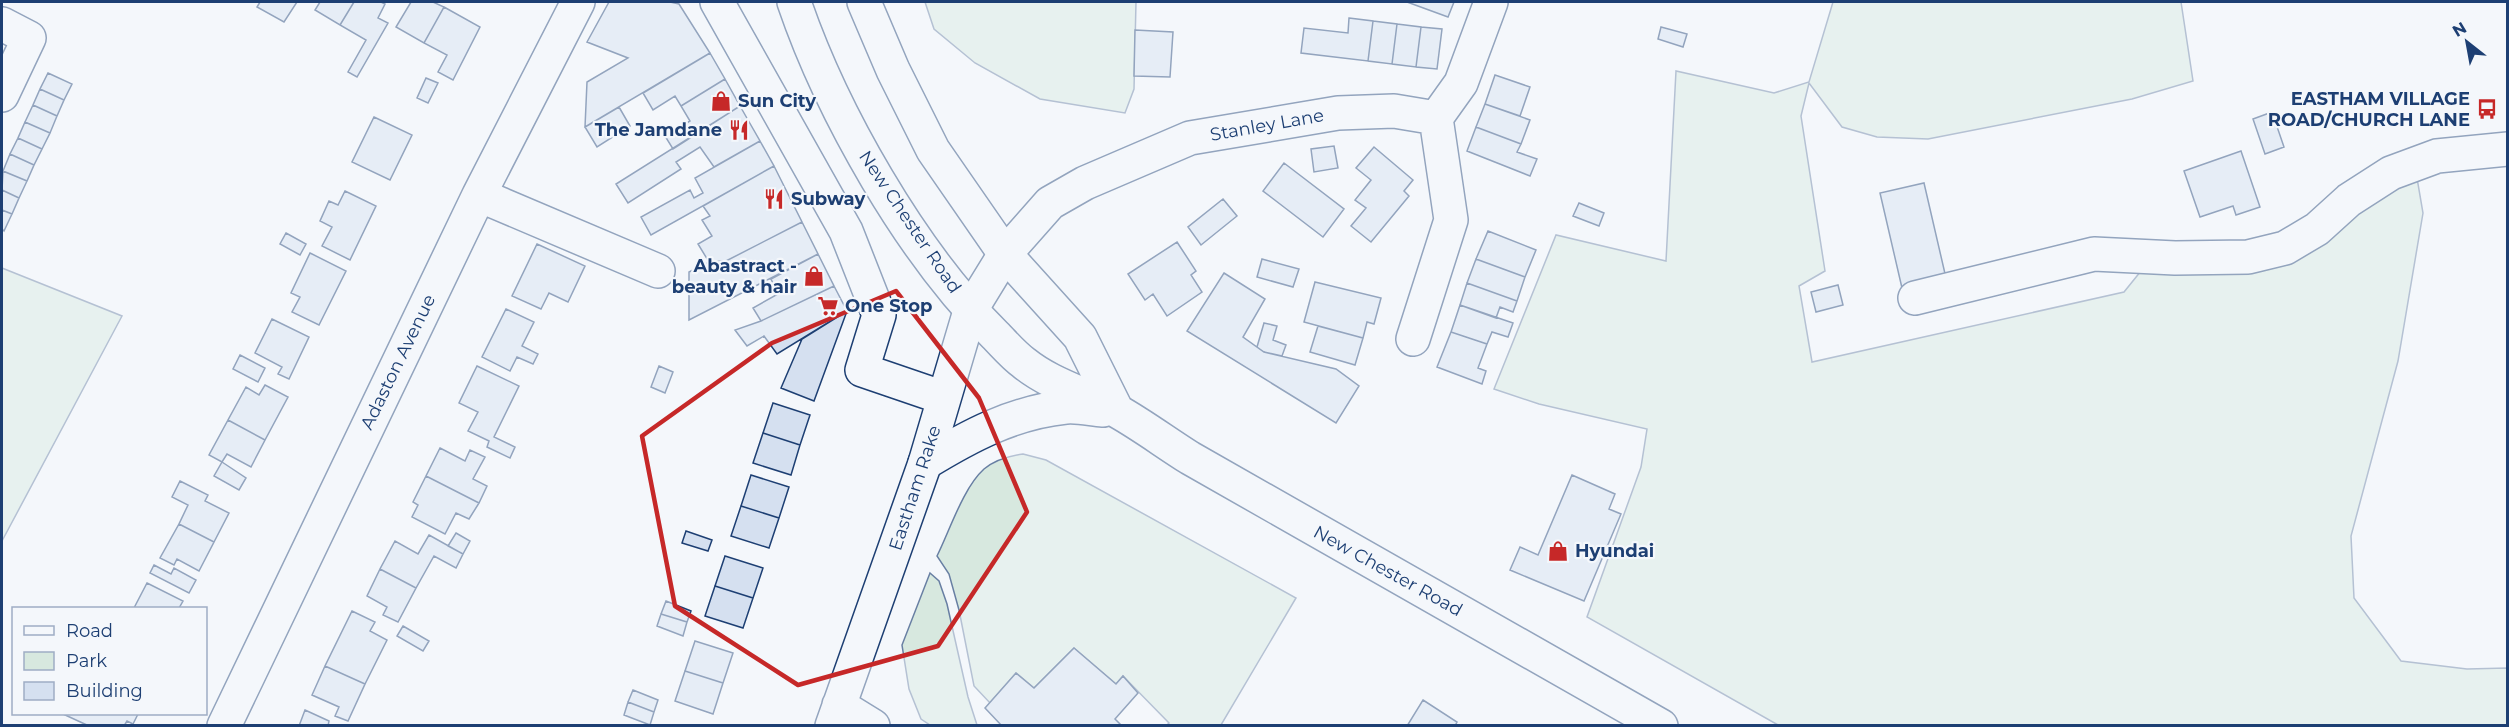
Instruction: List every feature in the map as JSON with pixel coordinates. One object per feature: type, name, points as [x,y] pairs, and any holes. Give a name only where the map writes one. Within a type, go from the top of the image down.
[{"type":"main road","name":"Adaston Avenue","points":[[224,726],[479,195],[578,2]]},
{"type":"main road","points":[[717,2],[846,231],[879,315],[862,370],[944,398]]},
{"type":"main road","name":"New Chester Road","points":[[794,2],[846,122],[894,204],[941,274],[970,311],[1022,362],[1036,372],[1117,411],[1190,458],[1662,726]]},
{"type":"main road","points":[[864,2],[923,133],[1005,254],[1080,337],[1117,411]]},
{"type":"main road","points":[[1413,339],[1451,220],[1436,118],[1461,83],[1491,2]]},
{"type":"main road","points":[[2,24],[29,38],[2,95]]},
{"type":"main road","name":"Stanley Lane","points":[[1005,254],[1050,203],[1085,183],[1190,138],[1338,113],[1394,111],[1436,118]]},
{"type":"main road","points":[[1915,298],[2094,254],[2175,258],[2248,257],[2284,248],[2317,230],[2349,200],[2391,173],[2437,156],[2508,148]]},
{"type":"main road","points":[[479,195],[658,271]]},
{"type":"main road","name":"Eastham Rake","points":[[836,715],[925,463],[970,311],[1005,254]]},
{"type":"main road","points":[[925,463],[969,436],[1007,420],[1067,407],[1117,411]]},
{"type":"main road","points":[[836,715],[873,726]]},
{"type":"highlighted area","points":[[896,291],[979,398],[1027,512],[938,646],[798,685],[675,606],[642,436],[772,343]]},
{"type":"green space","points":[[925,2],[1136,2],[1134,89],[1125,113],[1040,99],[975,63],[934,29]]},
{"type":"green space","points":[[1833,2],[2181,2],[2193,81],[2132,99],[1928,139],[1877,137],[1842,127],[1809,83],[1801,116],[1825,271],[1799,286],[1812,362],[2124,292],[2145,266],[2235,267],[2352,214],[2417,178],[2423,213],[2398,361],[2351,536],[2354,598],[2401,661],[2467,669],[2507,668],[2507,725],[1778,725],[1587,617],[1641,467],[1647,429],[1539,404],[1494,389],[1556,235],[1666,261],[1676,71],[1774,93],[1809,82]]},
{"type":"green space","points":[[2,268],[122,316],[2,541]]},
{"type":"green space","points":[[1023,454],[1046,460],[1296,598],[1221,725],[1167,725],[1169,723],[1123,676],[1116,684],[1074,648],[1034,688],[1016,673],[990,703],[974,686],[959,610],[949,574],[937,556],[963,498],[976,477],[993,463]]},
{"type":"green space","points":[[930,573],[939,581],[947,604],[968,697],[977,725],[930,725],[921,719],[909,689],[902,645]]},
{"type":"building","points":[[260,2],[297,2],[284,22],[257,7]]},
{"type":"building","points":[[320,2],[354,2],[340,25],[315,10]]},
{"type":"building","points":[[354,2],[385,4],[378,18],[388,23],[357,77],[348,72],[366,40],[340,25]]},
{"type":"building","points":[[411,2],[433,2],[444,7],[424,43],[396,27]]},
{"type":"building","points":[[609,2],[679,4],[710,53],[585,127],[587,82],[628,58],[587,42]]},
{"type":"building","points":[[1407,2],[1454,2],[1448,17]]},
{"type":"building","points":[[444,7],[480,27],[453,80],[438,72],[447,55],[424,43]]},
{"type":"building","points":[[1349,18],[1373,21],[1368,61],[1301,53],[1304,28],[1348,33]]},
{"type":"building","points":[[1373,21],[1397,24],[1392,64],[1368,61]]},
{"type":"building","points":[[1397,24],[1421,27],[1416,67],[1392,64]]},
{"type":"building","points":[[1421,27],[1442,29],[1437,69],[1416,67]]},
{"type":"building","points":[[1661,27],[1687,34],[1683,47],[1658,39]]},
{"type":"building","points":[[1135,30],[1173,32],[1170,77],[1134,76]]},
{"type":"building","points":[[710,53],[725,79],[681,106],[675,96],[653,110],[643,93]]},
{"type":"building","points":[[48,73],[72,84],[64,100],[40,89]]},
{"type":"building","points":[[1495,75],[1530,87],[1520,116],[1485,104]]},
{"type":"building","points":[[426,78],[438,83],[428,103],[417,98]]},
{"type":"building","points":[[725,79],[740,106],[673,149],[665,136],[690,121],[681,106]]},
{"type":"building","points":[[40,89],[64,100],[57,116],[33,105]]},
{"type":"building","points":[[1485,104],[1530,120],[1521,144],[1476,127]]},
{"type":"building","points":[[33,105],[57,116],[50,133],[25,122]]},
{"type":"building","points":[[740,106],[760,141],[714,167],[700,147],[676,162],[681,169],[628,203],[616,184]]},
{"type":"building","points":[[619,107],[630,126],[597,147],[585,127]]},
{"type":"building","points":[[2272,112],[2284,147],[2265,154],[2253,119]]},
{"type":"building","points":[[374,117],[412,135],[390,180],[352,162]]},
{"type":"building","points":[[25,122],[50,133],[42,149],[18,138]]},
{"type":"building","points":[[1476,127],[1521,144],[1517,152],[1537,159],[1530,176],[1467,151]]},
{"type":"building","points":[[18,138],[42,149],[34,165],[10,154]]},
{"type":"building","points":[[760,141],[774,166],[651,235],[641,217],[690,190],[694,198],[703,193],[695,178]]},
{"type":"building","points":[[1334,146],[1338,168],[1314,172],[1311,149]]},
{"type":"building","points":[[1374,147],[1413,180],[1404,191],[1409,196],[1371,242],[1351,226],[1366,208],[1355,200],[1371,180],[1356,168]]},
{"type":"building","points":[[2241,151],[2260,207],[2236,215],[2233,206],[2200,217],[2184,171]]},
{"type":"building","points":[[10,154],[34,165],[27,181],[3,171]]},
{"type":"building","points":[[1284,163],[1344,209],[1323,237],[1263,191]]},
{"type":"building","points":[[774,166],[802,222],[726,261],[709,262],[698,244],[712,236],[702,220],[710,216],[703,206]]},
{"type":"building","points":[[3,171],[27,181],[19,198],[2,190]]},
{"type":"building","points":[[1924,183],[1946,278],[1902,288],[1880,193]]},
{"type":"building","points":[[2,190],[19,198],[12,214],[2,210]]},
{"type":"building","points":[[345,191],[376,206],[350,260],[322,246],[332,227],[320,221],[329,201],[338,205]]},
{"type":"building","points":[[1223,199],[1237,216],[1201,245],[1188,227]]},
{"type":"building","points":[[1579,203],[1604,213],[1599,226],[1573,216]]},
{"type":"building","points":[[2,210],[12,214],[4,231],[2,229]]},
{"type":"building","points":[[802,222],[818,254],[689,320],[689,272],[709,262],[726,261]]},
{"type":"building","points":[[1488,231],[1536,250],[1525,277],[1476,259]]},
{"type":"building","points":[[286,233],[306,244],[300,255],[280,244]]},
{"type":"building","points":[[1177,242],[1196,271],[1191,275],[1202,292],[1167,316],[1153,294],[1145,300],[1128,274]]},
{"type":"building","points":[[537,244],[585,266],[568,302],[549,293],[541,309],[512,296]]},
{"type":"building","points":[[310,253],[346,271],[319,325],[292,312],[300,297],[291,293]]},
{"type":"building","points":[[818,254],[834,286],[761,321],[753,308],[778,294],[771,279]]},
{"type":"building","points":[[1262,259],[1299,269],[1293,287],[1257,277]]},
{"type":"building","points":[[1476,259],[1525,277],[1517,301],[1467,283]]},
{"type":"building","points":[[1224,273],[1265,299],[1243,337],[1264,352],[1336,369],[1359,386],[1336,423],[1187,331]]},
{"type":"building","points":[[1315,282],[1381,298],[1374,324],[1367,322],[1363,338],[1304,322]]},
{"type":"building","points":[[1467,283],[1517,301],[1513,312],[1500,307],[1496,318],[1460,305]]},
{"type":"building","points":[[1838,285],[1843,305],[1816,312],[1811,292]]},
{"type":"building","points":[[834,286],[847,311],[777,354],[764,336],[747,346],[735,330],[761,321]]},
{"type":"building","points":[[1460,305],[1513,323],[1508,337],[1492,332],[1487,344],[1451,332]]},
{"type":"building","points":[[506,309],[534,322],[522,346],[538,354],[533,364],[517,357],[510,371],[482,357]]},
{"type":"building","points":[[847,311],[814,401],[781,388],[802,339]]},
{"type":"building","points":[[272,319],[309,337],[289,379],[278,374],[282,367],[255,353]]},
{"type":"building","points":[[1264,323],[1277,326],[1273,340],[1286,345],[1282,356],[1264,352],[1257,347]]},
{"type":"building","points":[[1318,326],[1363,338],[1355,365],[1310,352]]},
{"type":"building","points":[[1451,332],[1487,344],[1478,368],[1486,371],[1482,384],[1437,367]]},
{"type":"building","points":[[240,355],[265,368],[258,382],[233,369]]},
{"type":"building","points":[[477,366],[519,386],[494,437],[515,447],[510,458],[487,447],[489,441],[468,431],[478,412],[459,403]]},
{"type":"building","points":[[659,366],[673,372],[665,393],[651,387]]},
{"type":"building","points":[[265,385],[288,397],[265,440],[228,420],[246,387],[259,395]]},
{"type":"building","points":[[773,403],[810,415],[800,445],[763,433]]},
{"type":"building","points":[[228,420],[265,440],[251,467],[227,454],[222,462],[209,455]]},
{"type":"building","points":[[763,433],[800,445],[791,475],[753,463]]},
{"type":"building","points":[[440,448],[465,461],[470,450],[485,457],[473,479],[487,486],[479,503],[426,476]]},
{"type":"building","points":[[222,462],[246,478],[239,490],[214,476]]},
{"type":"building","points":[[751,475],[789,487],[779,518],[741,506]]},
{"type":"building","points":[[1572,475],[1615,494],[1609,509],[1621,514],[1584,601],[1510,570],[1520,547],[1538,555]]},
{"type":"building","points":[[426,476],[479,503],[469,519],[456,513],[445,534],[412,517],[418,505],[413,502]]},
{"type":"building","points":[[180,481],[208,495],[205,501],[229,513],[214,542],[179,524],[188,505],[172,497]]},
{"type":"building","points":[[741,506],[779,518],[769,548],[731,536]]},
{"type":"building","points":[[179,524],[214,542],[199,571],[177,559],[174,565],[160,558]]},
{"type":"building","points":[[686,531],[712,540],[708,551],[682,543]]},
{"type":"building","points":[[456,533],[470,541],[463,554],[448,546]]},
{"type":"building","points":[[429,535],[463,554],[456,568],[434,556],[416,588],[380,569],[395,541],[418,554]]},
{"type":"building","points":[[725,556],[763,568],[753,598],[715,586]]},
{"type":"building","points":[[154,565],[171,574],[174,568],[196,580],[189,593],[150,573]]},
{"type":"building","points":[[380,569],[416,588],[398,622],[383,615],[387,607],[367,596]]},
{"type":"building","points":[[147,583],[183,601],[180,607],[135,607]]},
{"type":"building","points":[[715,586],[753,598],[743,628],[705,616]]},
{"type":"building","points":[[666,601],[691,611],[687,622],[661,614]]},
{"type":"building","points":[[352,611],[375,622],[370,631],[387,640],[365,684],[325,666]]},
{"type":"building","points":[[661,614],[687,622],[683,636],[657,626]]},
{"type":"building","points":[[403,626],[429,641],[423,651],[397,636]]},
{"type":"building","points":[[695,641],[733,653],[723,683],[685,671]]},
{"type":"building","points":[[1074,648],[1116,684],[1123,676],[1138,693],[1115,719],[1122,726],[1002,726],[985,708],[1016,673],[1034,688]]},
{"type":"building","points":[[325,666],[365,684],[348,721],[335,716],[339,707],[312,695]]},
{"type":"building","points":[[685,671],[723,683],[713,714],[675,701]]},
{"type":"building","points":[[633,690],[658,700],[654,712],[628,702]]},
{"type":"building","points":[[1423,700],[1457,722],[1455,726],[1407,726]]},
{"type":"building","points":[[628,702],[654,712],[650,725],[624,715]]},
{"type":"building","points":[[305,710],[329,721],[328,726],[299,726]]},
{"type":"building","points":[[65,715],[138,715],[133,724],[127,721],[124,726],[89,726]]},
{"type":"place","name":"Sun City","points":[[721,101]]},
{"type":"place","name":"EASTHAM VILLAGE ROAD/CHURCH LANE","points":[[2487,109]]},
{"type":"place","name":"The Jamdane","points":[[739,130]]},
{"type":"place","name":"Subway","points":[[774,199]]},
{"type":"place","name":"Abastract - beauty & hair","points":[[814,276]]},
{"type":"place","name":"One Stop","points":[[828,306]]},
{"type":"place","name":"Hyundai","points":[[1558,551]]}]
